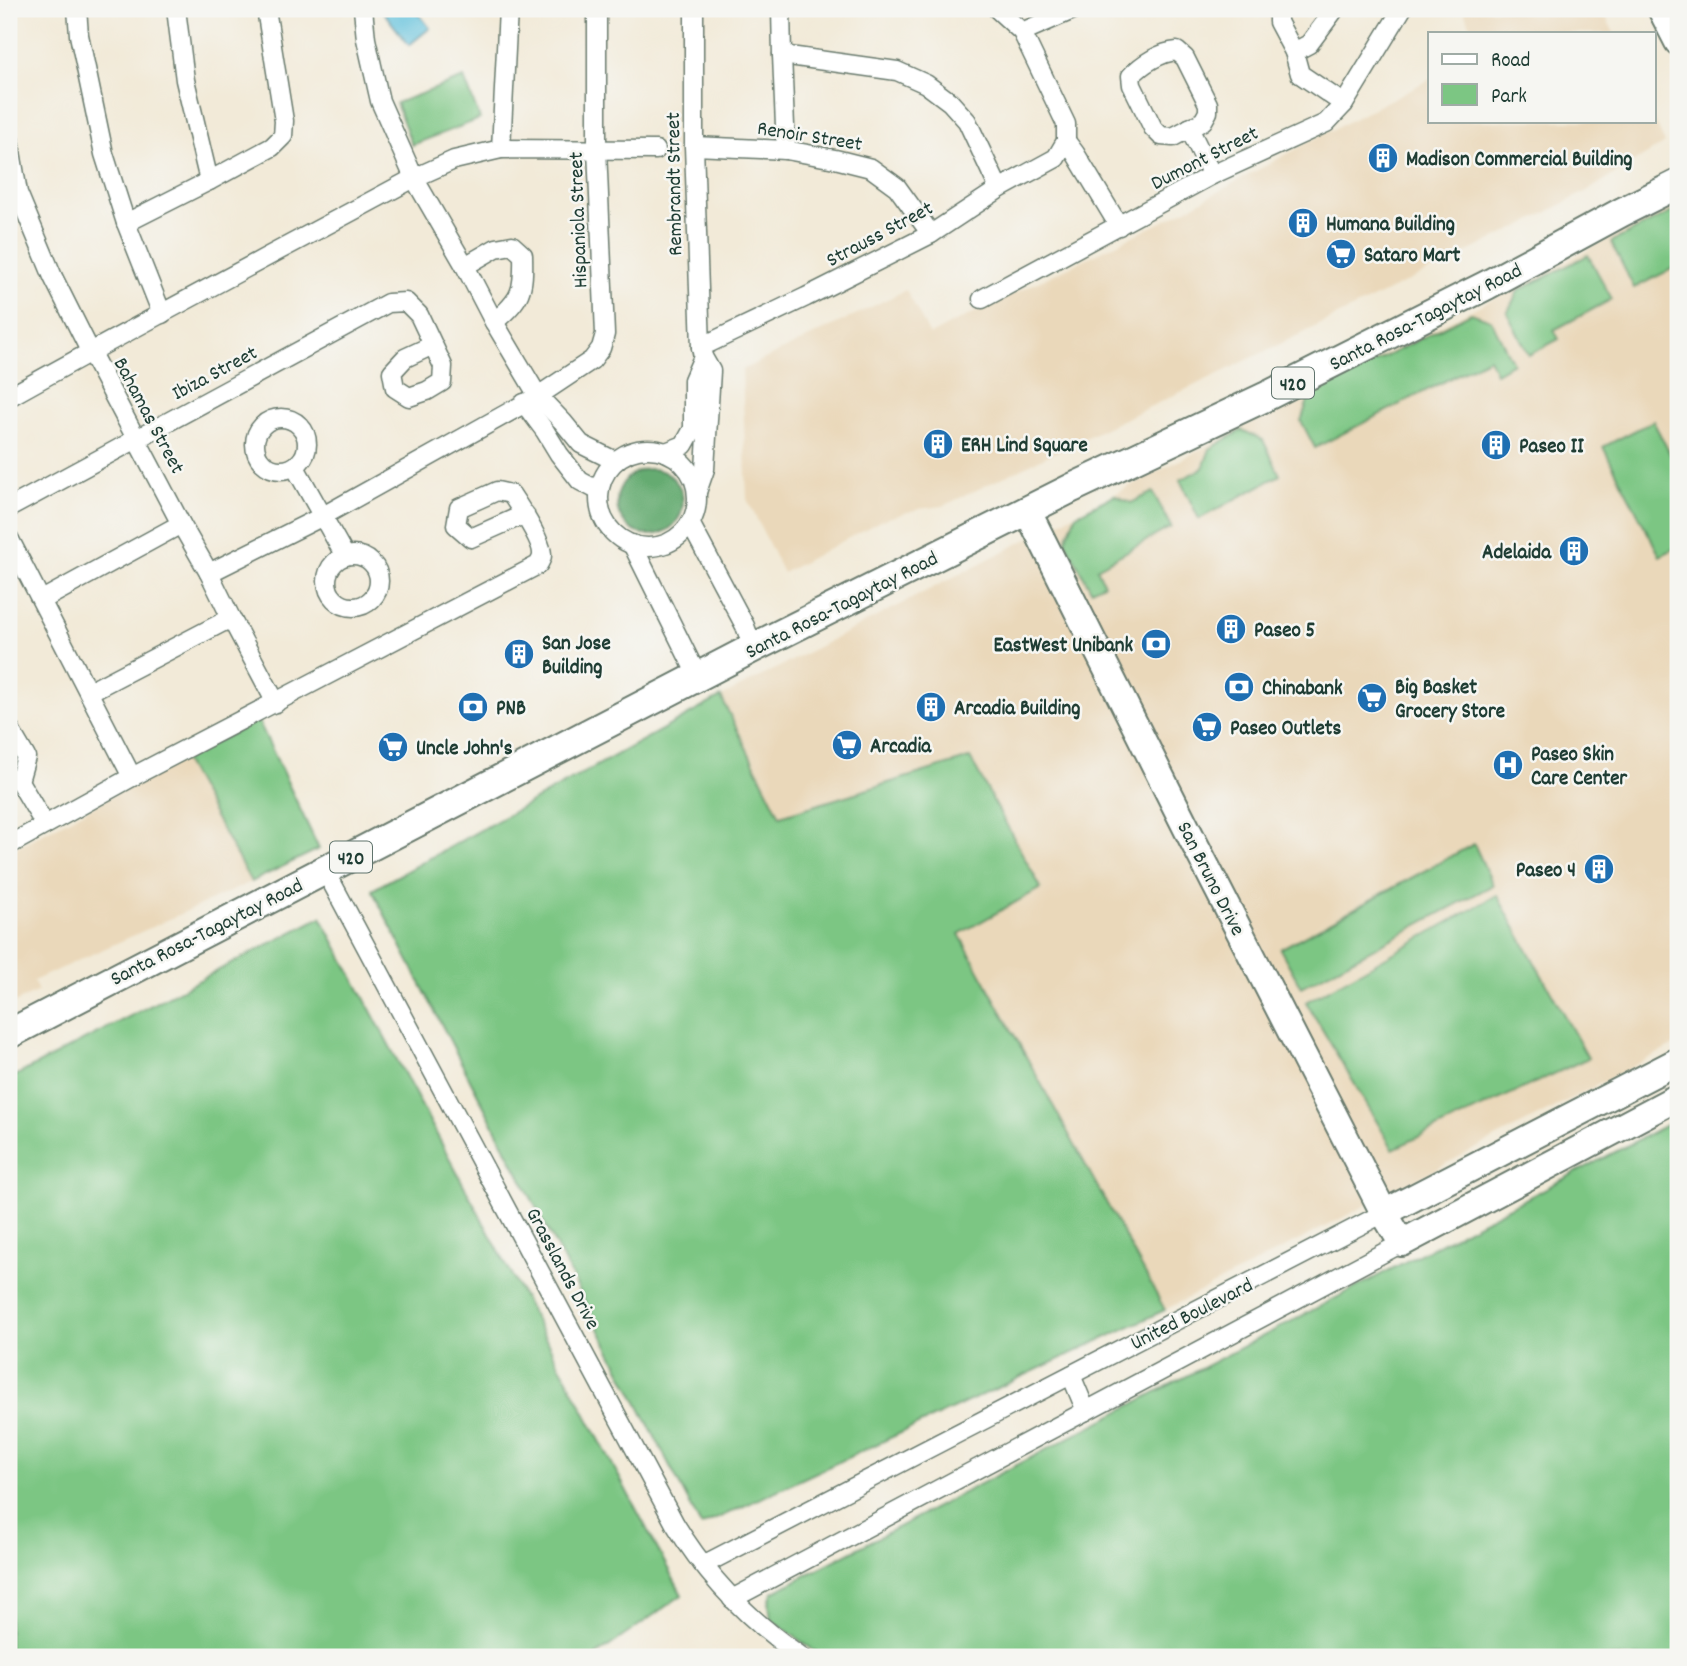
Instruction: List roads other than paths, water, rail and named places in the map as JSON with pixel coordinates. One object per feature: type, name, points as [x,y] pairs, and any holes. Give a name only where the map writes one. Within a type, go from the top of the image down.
[{"type":"main road","points":[[1661,9],[1678,42]]},
{"type":"main road","name":"Santa Rosa-Tagaytay Road","points":[[9,1034],[753,648],[1027,510],[1339,360],[1678,184]]},
{"type":"main road","name":"San Bruno Drive","points":[[1027,510],[1188,831],[1384,1213],[1402,1243]]},
{"type":"main road","name":"United Boulevard","points":[[1384,1213],[1678,1061]]},
{"type":"main road","name":"United Boulevard","points":[[1402,1243],[1678,1097]]},
{"type":"street","points":[[77,9],[79,35],[104,154],[126,223],[162,314]]},
{"type":"street","points":[[176,9],[185,80],[209,181]]},
{"type":"street","points":[[126,223],[271,147],[283,136],[284,121],[266,9]]},
{"type":"street","points":[[363,9],[366,39],[380,101],[414,177],[494,322],[559,454],[580,481],[599,491]]},
{"type":"street","points":[[501,149],[508,9]]},
{"type":"street","name":"Hispaniola Street","points":[[209,573],[323,516],[531,400],[592,359],[601,348],[605,334],[597,149],[597,9]]},
{"type":"street","name":"Rembrandt Street","points":[[694,9],[694,146],[702,352],[693,380],[701,386]]},
{"type":"street","points":[[781,9],[786,150]]},
{"type":"street","points":[[997,9],[1022,32],[1066,124],[1066,141],[1119,226]]},
{"type":"street","points":[[1022,32],[1075,9]]},
{"type":"street","points":[[1278,9],[1278,22],[1294,52],[1300,74],[1343,104]]},
{"type":"street","points":[[1294,52],[1309,44],[1335,9]]},
{"type":"street","name":"Dumont Street","points":[[982,299],[1212,175],[1326,124],[1343,104],[1402,9]]},
{"type":"street","points":[[1177,51],[1185,58],[1208,104],[1208,112],[1203,121],[1189,128],[1173,137],[1161,136],[1153,128],[1132,85],[1131,76],[1137,70],[1167,52],[1177,51]]},
{"type":"street","points":[[782,55],[897,71],[926,84],[950,102],[967,121],[999,189]]},
{"type":"street","points":[[1189,128],[1212,175]]},
{"type":"street","name":"Bahamas Street","points":[[9,139],[19,193],[53,277],[276,703]]},
{"type":"street","name":"Strauss Street","points":[[702,352],[931,234],[999,189],[1056,158],[1066,141]]},
{"type":"street","name":"Renoir Street","points":[[694,146],[786,150],[871,167],[897,187],[931,234]]},
{"type":"street","points":[[9,397],[414,177],[454,160],[501,149],[656,150]]},
{"type":"street","points":[[464,266],[496,248],[512,244],[523,255],[524,277],[520,294],[511,308],[494,322]]},
{"type":"street","name":"Ibiza Street","points":[[9,508],[388,303],[406,302],[419,315],[433,345]]},
{"type":"street","name":"Rembrandt Street","points":[[666,452],[684,445],[694,429],[701,386]]},
{"type":"street","name":"Rembrandt Street","points":[[697,492],[705,469],[701,386]]},
{"type":"street","points":[[531,400],[563,422],[580,444],[615,461]]},
{"type":"street","points":[[653,449],[666,452],[687,468],[693,479],[697,492],[696,508],[690,523],[679,536],[665,544],[649,547],[632,544],[617,536],[606,524],[599,508],[602,480],[615,461],[626,454],[653,449]]},
{"type":"street","points":[[295,467],[345,556]]},
{"type":"street","points":[[9,845],[132,777],[538,565],[542,557],[541,549],[525,514]]},
{"type":"street","points":[[690,523],[745,626],[753,648]]},
{"type":"street","points":[[42,600],[181,524]]},
{"type":"street","points":[[9,538],[132,777]]},
{"type":"street","points":[[632,544],[698,677]]},
{"type":"street","points":[[89,692],[231,618]]},
{"type":"street","points":[[9,728],[26,757],[14,779],[45,825]]},
{"type":"street","name":"Grasslands Drive","points":[[325,870],[688,1547],[732,1599],[760,1625],[802,1657]]},
{"type":"street","name":"United Boulevard","points":[[702,1565],[1384,1213]]},
{"type":"street","name":"United Boulevard","points":[[732,1599],[1402,1243]]},
{"type":"street","points":[[1071,1375],[1086,1411]]},
{"type":"water","points":[[381,9],[415,9],[430,28],[409,45]]},
{"type":"place","name":"Madison Commercial Building","points":[[1383,158]]},
{"type":"place","name":"Humana Building","points":[[1303,223]]},
{"type":"place","name":"Sataro Mart","points":[[1341,254]]},
{"type":"place","name":"ERH Lind Square","points":[[938,444]]},
{"type":"place","name":"Paseo II","points":[[1496,445]]},
{"type":"place","name":"Adelaida","points":[[1574,551]]},
{"type":"place","name":"Paseo 5","points":[[1231,629]]},
{"type":"place","name":"EastWest Unibank","points":[[1156,644]]},
{"type":"place","name":"San Jose Building","points":[[519,654]]},
{"type":"place","name":"Chinabank","points":[[1239,687]]},
{"type":"place","name":"Big Basket Grocery Store","points":[[1372,698]]},
{"type":"place","name":"PNB","points":[[473,707]]},
{"type":"place","name":"Arcadia Building","points":[[931,707]]},
{"type":"place","name":"Paseo Outlets","points":[[1207,727]]},
{"type":"place","name":"Arcadia","points":[[847,745]]},
{"type":"place","name":"Uncle John's","points":[[393,747]]},
{"type":"place","name":"Paseo Skin Care Center","points":[[1508,765]]},
{"type":"place","name":"Paseo 4","points":[[1599,869]]}]
